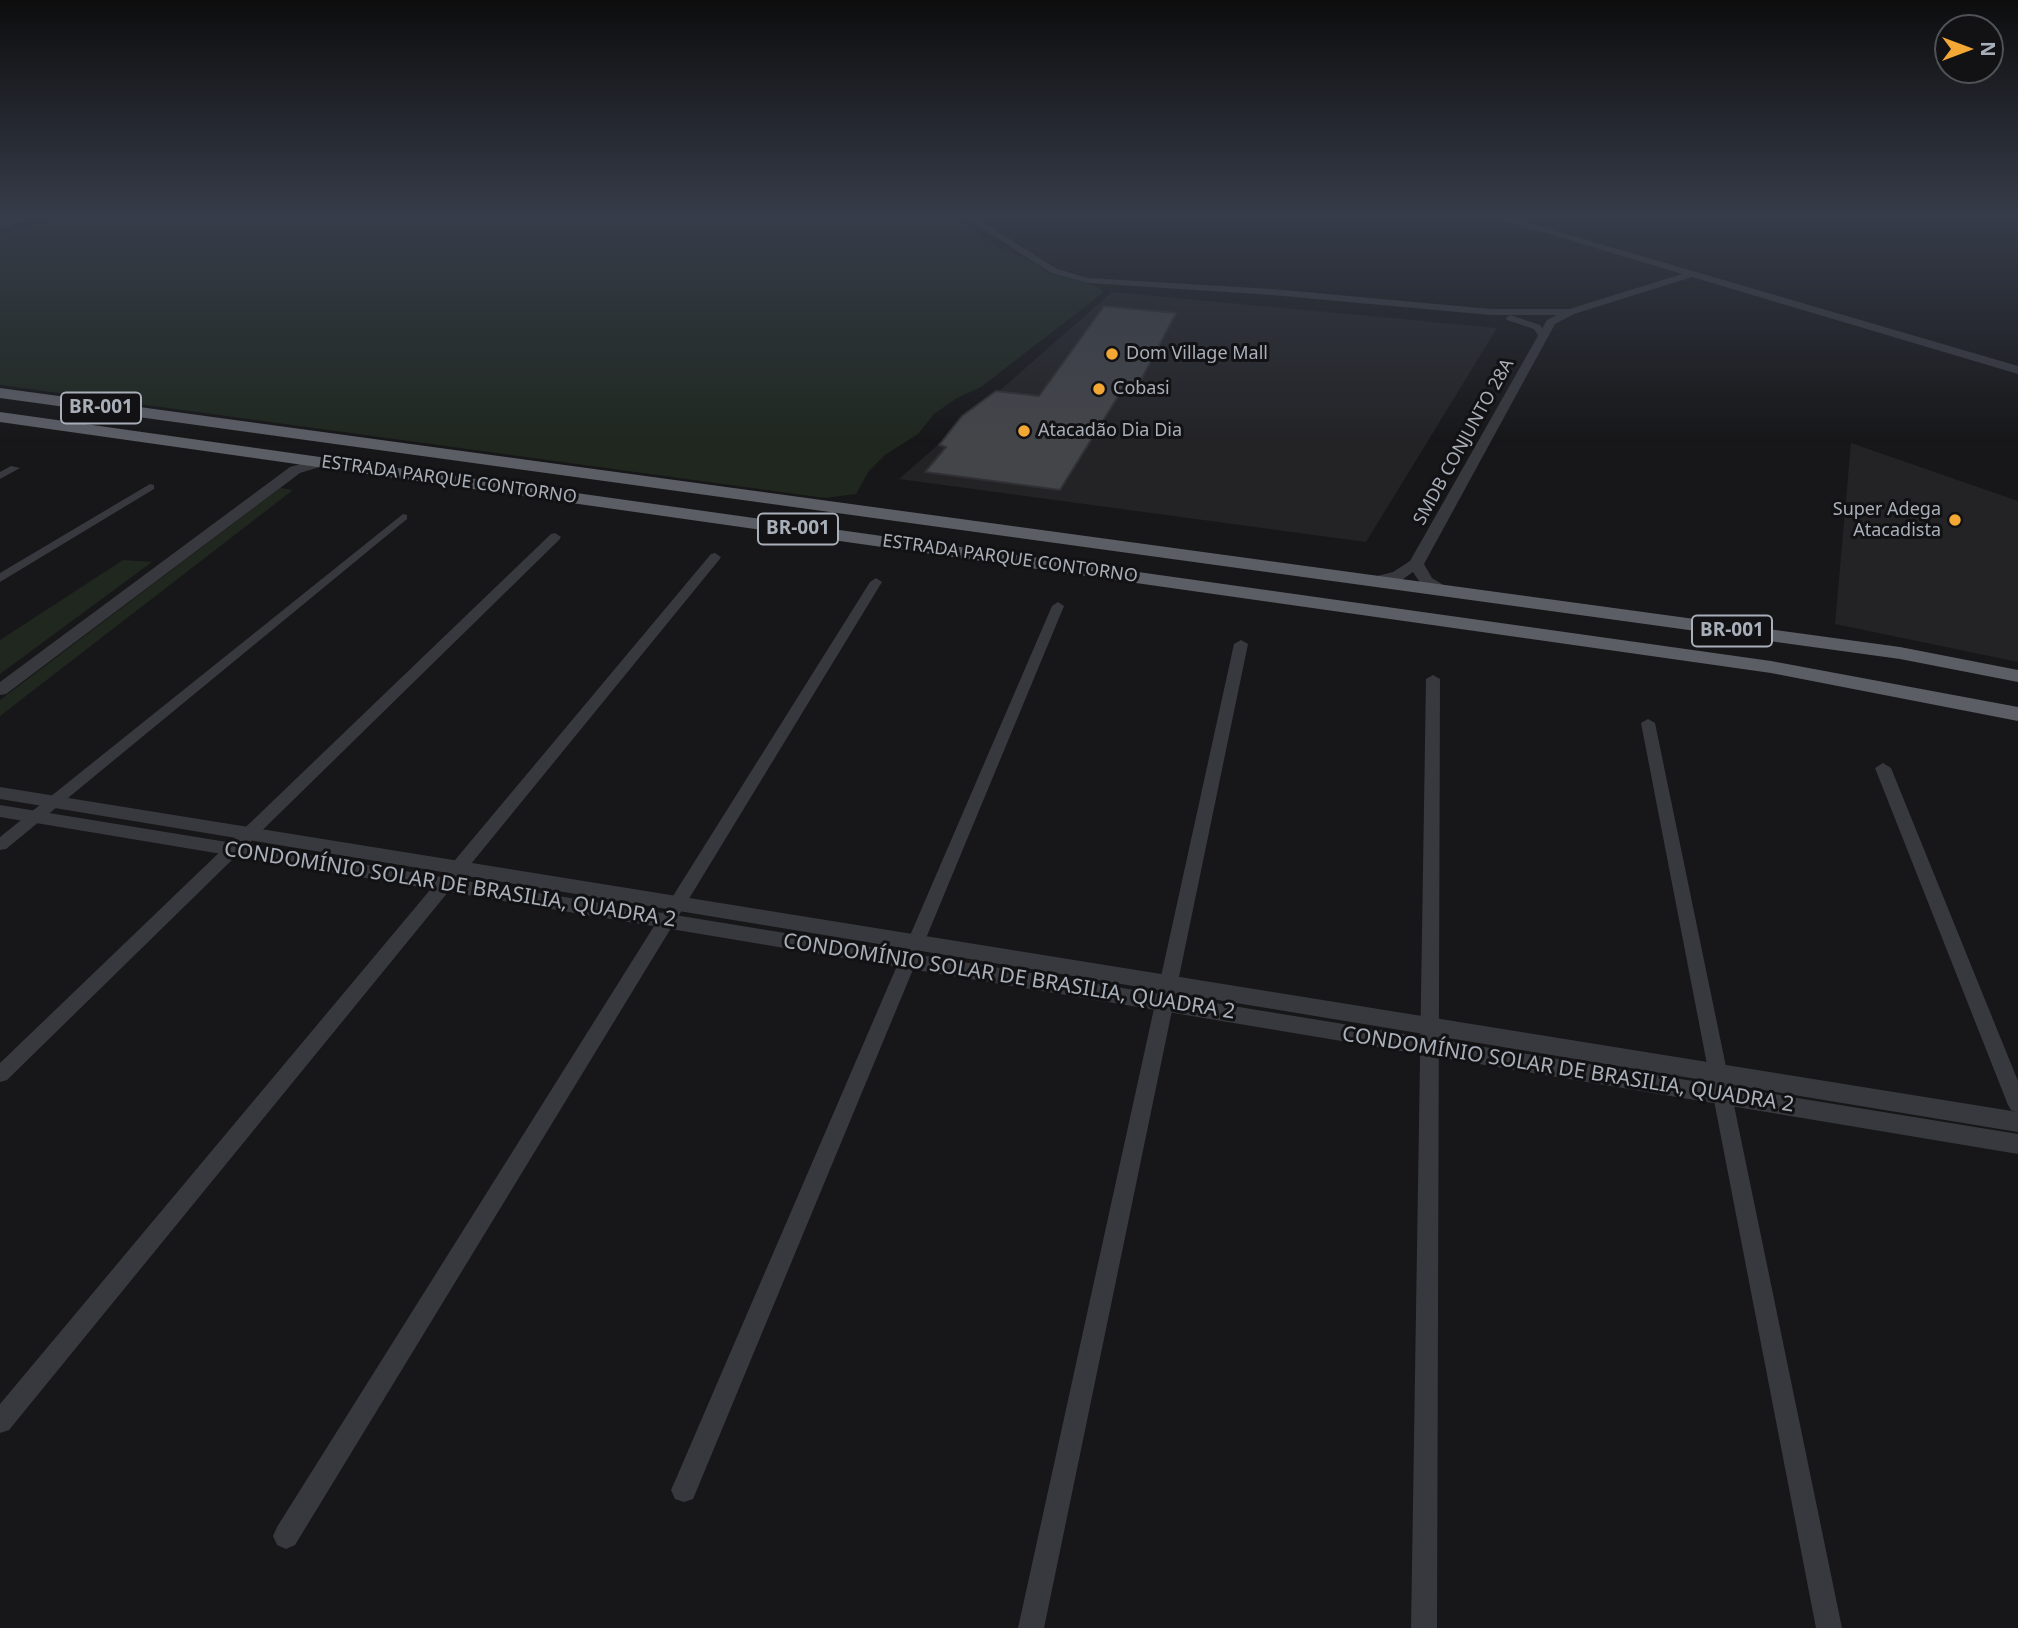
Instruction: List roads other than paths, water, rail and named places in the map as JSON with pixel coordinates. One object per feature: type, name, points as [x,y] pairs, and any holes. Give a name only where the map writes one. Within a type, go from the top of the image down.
[{"type":"highway","name":"ESTRADA PARQUE CONTORNO","points":[[1,394],[1900,653],[2012,675]]},
{"type":"highway","name":"ESTRADA PARQUE CONTORNO","points":[[0,417],[294,464],[321,462],[1771,667],[2018,714]]},
{"type":"highway","points":[[1760,635],[1805,646],[1814,658],[1808,665],[1771,667]]},
{"type":"highway","points":[[1991,708],[1973,696],[1966,684],[1978,675],[2012,675]]},
{"type":"street","points":[[1256,291],[1491,313],[1570,312]]},
{"type":"street","name":"SMDB CONJUNTO 28A","points":[[1416,564],[1551,322],[1570,312],[1638,291]]},
{"type":"street","points":[[1750,291],[2018,370]]},
{"type":"street","points":[[1491,313],[1528,323],[1537,327],[1542,335]]},
{"type":"street","points":[[0,690],[294,464]]},
{"type":"street","points":[[0,476],[15,468]]},
{"type":"street","points":[[0,578],[150,487]]},
{"type":"street","points":[[0,845],[403,517]]},
{"type":"street","points":[[0,1075],[555,537]]},
{"type":"street","points":[[0,1422],[715,557]]},
{"type":"street","points":[[1374,581],[1398,576],[1416,564],[1426,580],[1445,592]]},
{"type":"street","points":[[286,1536],[876,582]]},
{"type":"street","points":[[684,1490],[1058,607]]},
{"type":"street","points":[[1031,1628],[1241,644]]},
{"type":"street","points":[[1424,1628],[1432,1037],[1433,679]]},
{"type":"street","points":[[1648,723],[1829,1628]]},
{"type":"street","points":[[1883,768],[2018,1105]]},
{"type":"street","name":"CONDOMÍNIO SOLAR DE BRASILIA, QUADRA 2","points":[[0,793],[250,834],[449,876]]},
{"type":"street","name":"CONDOMÍNIO SOLAR DE BRASILIA, QUADRA 2","points":[[0,811],[233,850],[449,876],[1720,1084],[2018,1122]]},
{"type":"street","name":"CONDOMÍNIO SOLAR DE BRASILIA, QUADRA 2","points":[[1720,1084],[2018,1144]]},
{"type":"place","name":"Dom Village Mall","points":[[1112,354]]},
{"type":"place","name":"Cobasi","points":[[1099,389]]},
{"type":"place","name":"Atacadão Dia Dia","points":[[1024,431]]},
{"type":"place","name":"Super Adega Atacadista","points":[[1955,520]]}]
